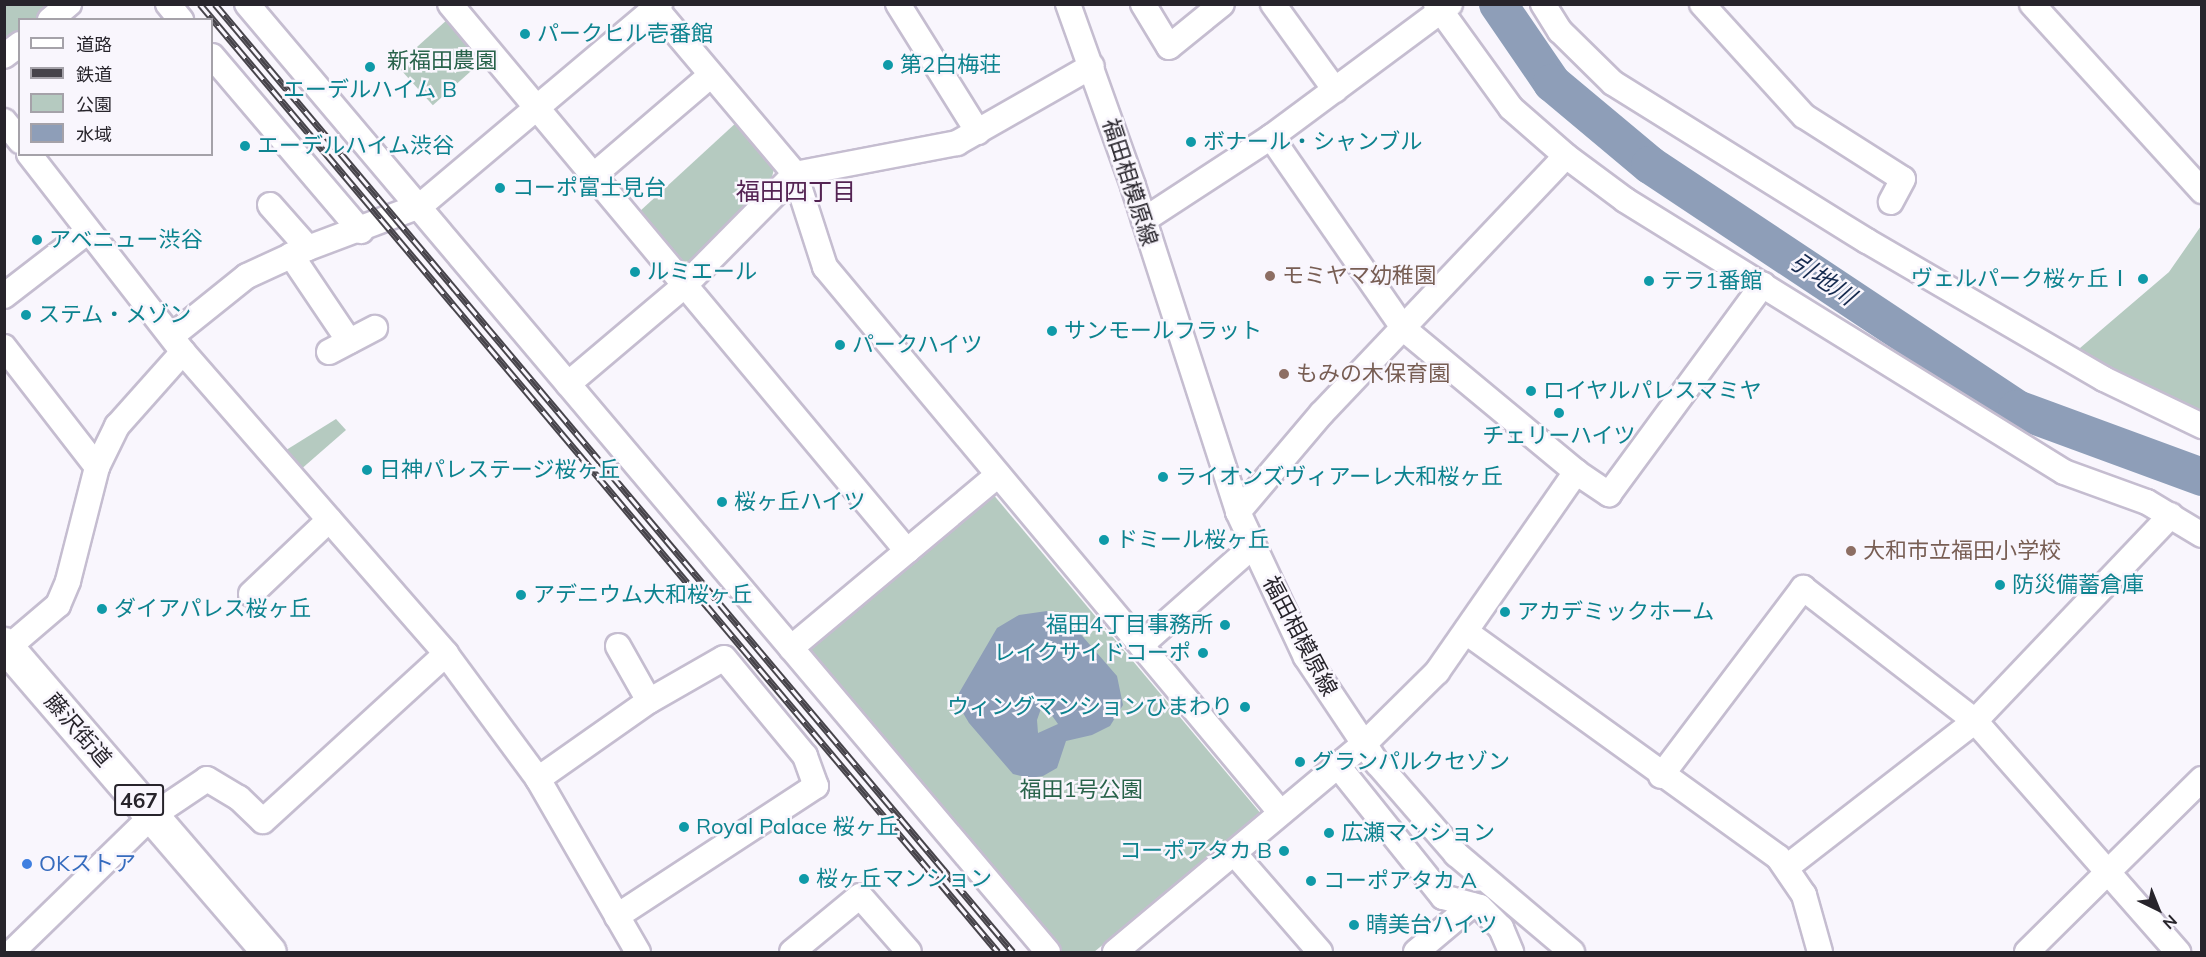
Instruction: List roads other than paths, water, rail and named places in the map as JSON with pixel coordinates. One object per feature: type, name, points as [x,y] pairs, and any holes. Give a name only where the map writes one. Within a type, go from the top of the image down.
[{"type":"highway","name":"藤沢街道","points":[[6,648],[269,952]]},
{"type":"street","points":[[52,18],[69,4]]},
{"type":"street","points":[[168,4],[179,18]]},
{"type":"street","points":[[247,4],[1048,952]]},
{"type":"street","points":[[450,4],[907,551]]},
{"type":"street","points":[[898,4],[978,132]]},
{"type":"street","name":"福田相模原線","points":[[1068,4],[1092,66],[1144,220],[1238,512],[1306,657],[1363,745],[1456,854],[1572,952]]},
{"type":"street","points":[[1143,4],[1169,47],[1222,4]]},
{"type":"street","points":[[1543,4],[1560,31],[1613,83],[1877,247],[2104,379],[2202,426]]},
{"type":"street","points":[[1702,4],[1804,116],[1903,179],[1891,202]]},
{"type":"street","points":[[2032,4],[2202,191]]},
{"type":"street","points":[[6,648],[58,605],[68,581],[98,467],[117,426],[177,344],[247,276],[300,252],[420,207],[656,6],[795,174],[825,267],[1281,813]]},
{"type":"street","points":[[1276,6],[1335,90]]},
{"type":"street","points":[[1144,220],[1271,137],[1442,7],[1511,108],[1566,156],[1625,200],[2064,472],[2147,502],[2202,536]]},
{"type":"street","points":[[4,56],[18,46]]},
{"type":"street","points":[[213,57],[361,231]]},
{"type":"street","points":[[568,384],[684,286],[795,174],[957,143],[1092,66]]},
{"type":"street","points":[[594,175],[711,75]]},
{"type":"street","points":[[4,121],[18,138]]},
{"type":"street","points":[[1271,137],[1404,329],[1576,472],[1609,494],[1763,284]]},
{"type":"street","points":[[1238,512],[1322,413],[1566,156]]},
{"type":"street","points":[[42,160],[88,231],[177,344],[446,654],[538,779],[638,952]]},
{"type":"street","points":[[270,205],[300,252],[339,346],[375,328]]},
{"type":"street","points":[[4,296],[88,231]]},
{"type":"street","points":[[4,347],[98,467]]},
{"type":"street","points":[[1115,952],[1363,745],[1437,672],[1576,472]]},
{"type":"street","points":[[791,648],[998,475]]},
{"type":"street","points":[[1787,867],[1975,721],[2171,515]]},
{"type":"street","points":[[251,594],[329,520]]},
{"type":"street","points":[[1141,645],[1253,546]]},
{"type":"street","points":[[1661,776],[1803,588],[1975,721],[2178,952]]},
{"type":"street","points":[[1466,632],[1787,867],[1804,895],[1820,952]]},
{"type":"street","points":[[618,646],[649,701]]},
{"type":"street","points":[[12,952],[152,816],[207,779],[239,798],[263,821],[446,654]]},
{"type":"street","points":[[538,779],[649,701],[724,658],[805,756],[816,786],[617,916]]},
{"type":"street","points":[[1338,766],[1443,897],[1480,907],[1501,928],[1511,952]]},
{"type":"street","points":[[2027,952],[2107,870],[2202,779]]},
{"type":"street","points":[[1234,853],[1320,952]]},
{"type":"street","points":[[794,952],[860,896],[909,952]]},
{"type":"street","points":[[1416,952],[1472,905]]},
{"type":"water","points":[[1047,611],[1064,615],[1117,676],[1123,705],[1110,726],[1092,735],[1066,741],[1057,768],[1043,776],[1029,778],[1013,774],[969,723],[960,708],[959,693],[997,628],[1019,615]],"holes":[[[1043,703],[1058,724],[1038,733],[1037,720]]]},
{"type":"waterway","name":"引地川","points":[[1498,4],[1552,83],[1650,165],[2017,409],[2202,477]]},
{"type":"railway","points":[[200,4],[212,18]]},
{"type":"railway","points":[[215,4],[1013,952]]},
{"type":"railway","points":[[213,19],[998,952]]},
{"type":"place","name":"パークヒル壱番館","points":[[525,34]]},
{"type":"place","name":"第2白梅荘","points":[[888,65]]},
{"type":"place","name":"エーデルハイム B","points":[[370,67]]},
{"type":"place","name":"ボナール・シャンブル","points":[[1191,142]]},
{"type":"place","name":"エーデルハイム渋谷","points":[[245,146]]},
{"type":"place","name":"コーポ富士見台","points":[[500,188]]},
{"type":"place","name":"アベニュー渋谷","points":[[37,240]]},
{"type":"place","name":"ルミエール","points":[[635,272]]},
{"type":"place","name":"モミヤマ幼稚園","points":[[1270,276]]},
{"type":"place","name":"ヴェルパーク桜ヶ丘Ⅰ","points":[[2143,279]]},
{"type":"place","name":"テラ1番館","points":[[1649,281]]},
{"type":"place","name":"ステム・メゾン","points":[[26,315]]},
{"type":"place","name":"サンモールフラット","points":[[1052,331]]},
{"type":"place","name":"パークハイツ","points":[[840,345]]},
{"type":"place","name":"もみの木保育園","points":[[1284,374]]},
{"type":"place","name":"ロイヤルパレスマミヤ","points":[[1531,391]]},
{"type":"place","name":"チェリーハイツ","points":[[1559,413]]},
{"type":"place","name":"日神パレステージ桜ヶ丘","points":[[367,470]]},
{"type":"place","name":"ライオンズヴィアーレ大和桜ヶ丘","points":[[1163,477]]},
{"type":"place","name":"桜ヶ丘ハイツ","points":[[722,502]]},
{"type":"place","name":"ドミール桜ヶ丘","points":[[1104,540]]},
{"type":"place","name":"大和市立福田小学校","points":[[1851,551]]},
{"type":"place","name":"防災備蓄倉庫","points":[[2000,585]]},
{"type":"place","name":"アデニウム大和桜ヶ丘","points":[[521,595]]},
{"type":"place","name":"ダイアパレス桜ヶ丘","points":[[102,609]]},
{"type":"place","name":"アカデミックホーム","points":[[1505,612]]},
{"type":"place","name":"福田4丁目事務所","points":[[1225,625]]},
{"type":"place","name":"レイクサイドコーポ","points":[[1203,653]]},
{"type":"place","name":"ウィングマンションひまわり","points":[[1245,707]]},
{"type":"place","name":"グランパルクセゾン","points":[[1300,762]]},
{"type":"place","name":"Royal Palace 桜ヶ丘","points":[[684,827]]},
{"type":"place","name":"広瀬マンション","points":[[1329,833]]},
{"type":"place","name":"コーポアタカ B","points":[[1284,851]]},
{"type":"place","name":"OKストア","points":[[27,864]]},
{"type":"place","name":"桜ヶ丘マンション","points":[[804,879]]},
{"type":"place","name":"コーポアタカ A","points":[[1311,881]]},
{"type":"place","name":"晴美台ハイツ","points":[[1354,925]]},
{"type":"district","name":"福田四丁目","points":[[796,192]]},
{"type":"park label","name":"新福田農園","points":[[442,61]]},
{"type":"park label","name":"福田1号公園","points":[[1081,790]]}]
